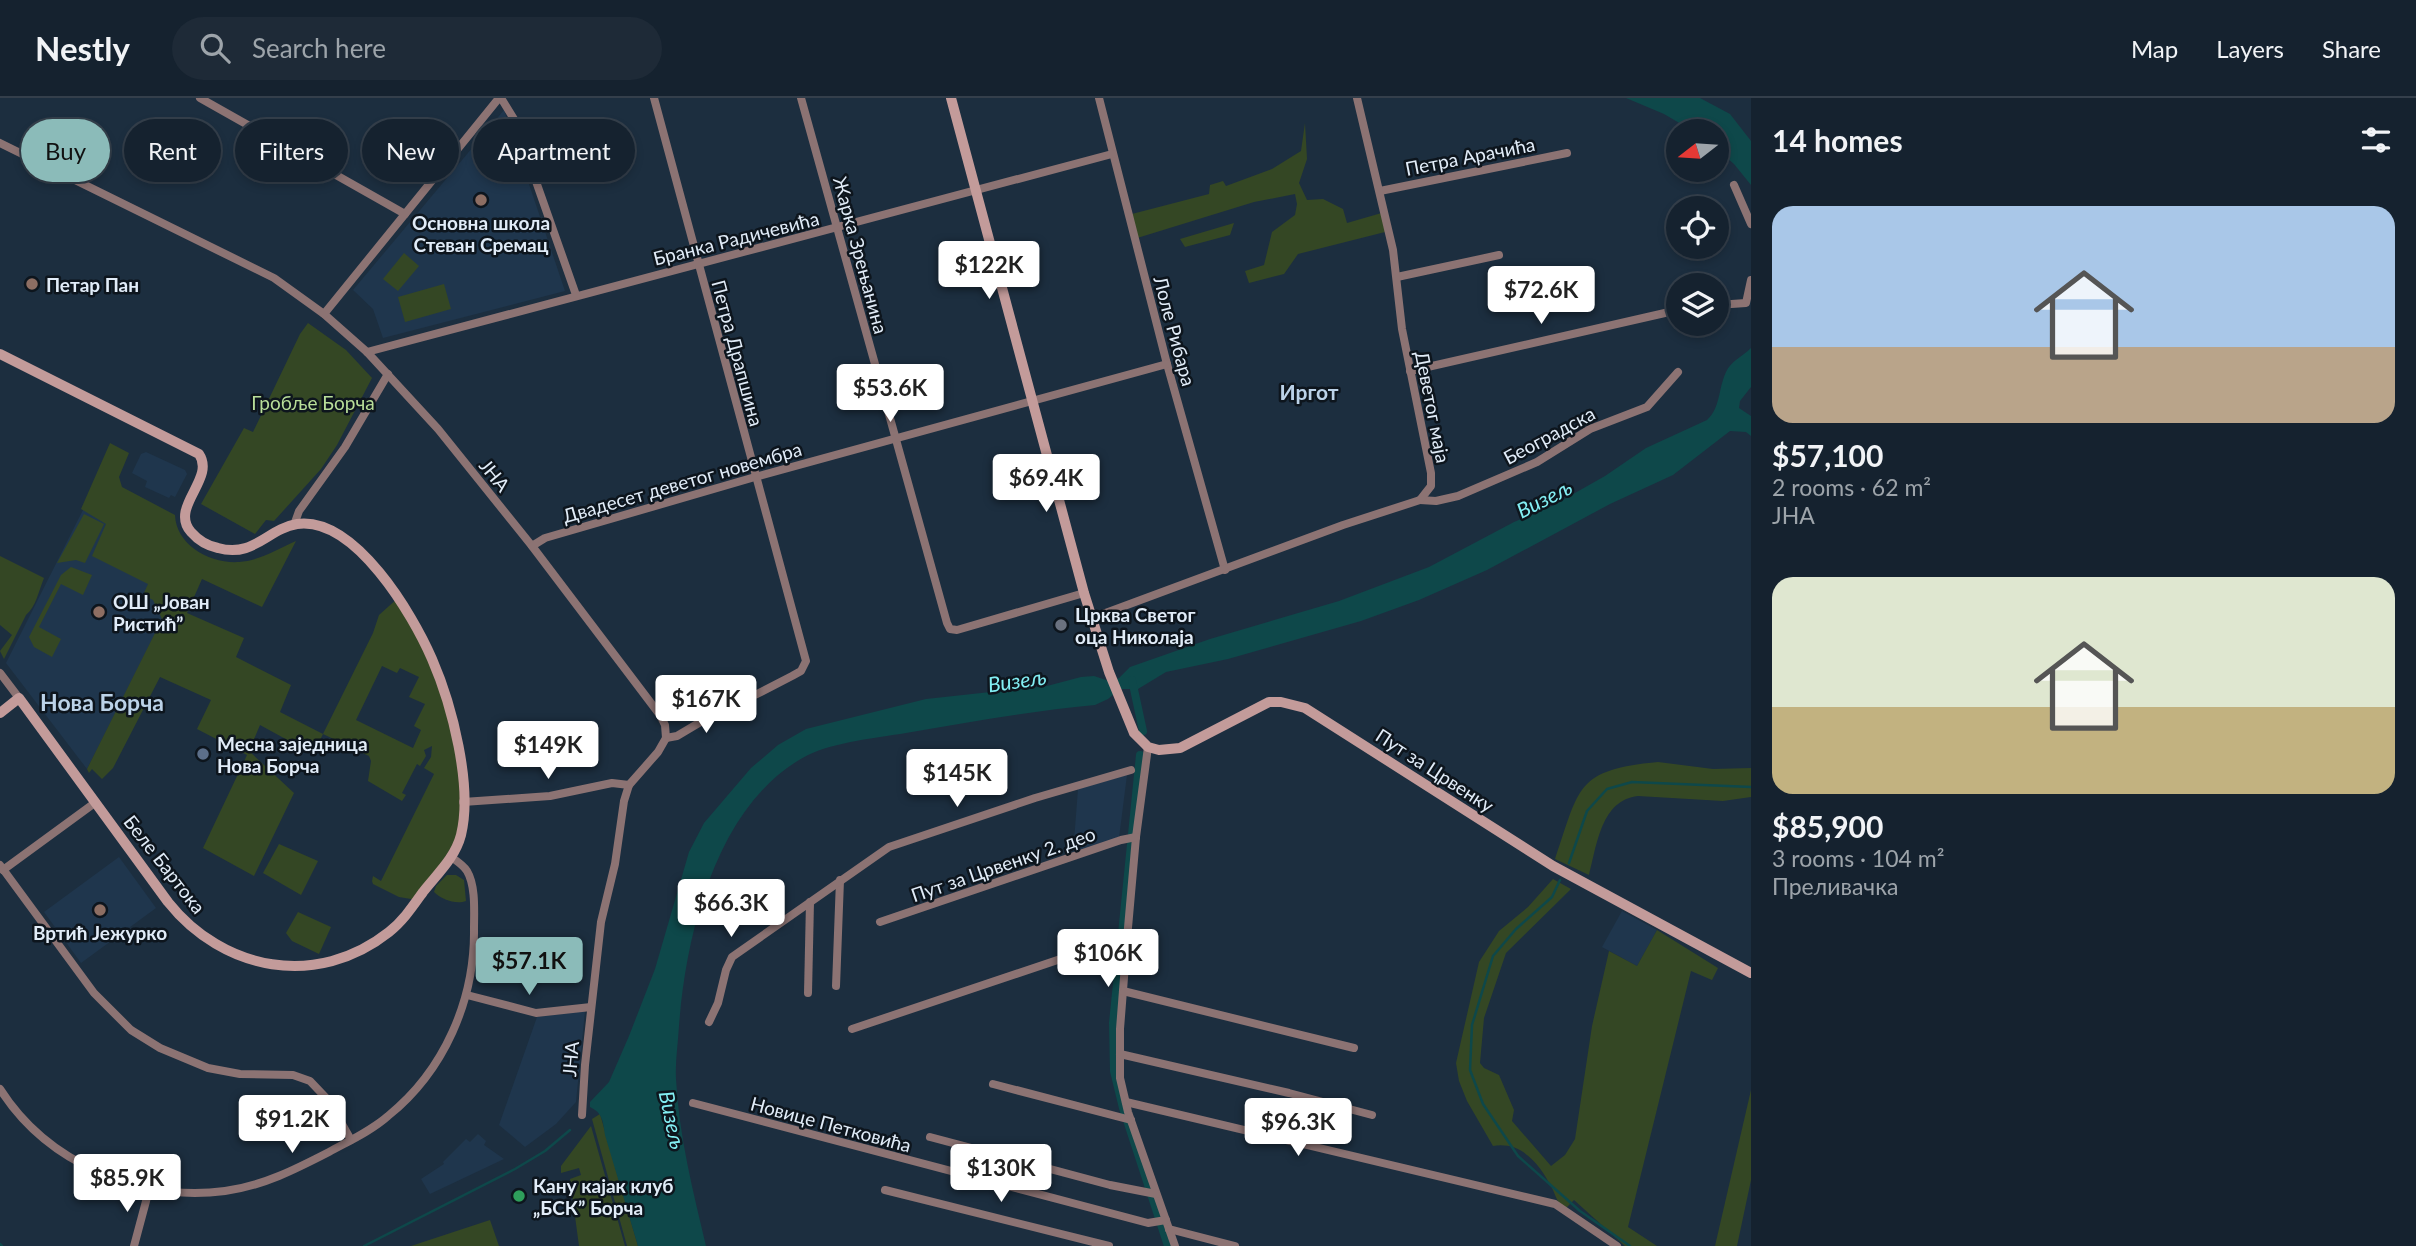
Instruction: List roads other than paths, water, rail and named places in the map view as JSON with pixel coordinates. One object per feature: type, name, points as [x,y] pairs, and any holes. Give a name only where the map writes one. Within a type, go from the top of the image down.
[{"type":"street","points":[[200,98],[405,215]]},
{"type":"street","points":[[324,314],[500,98],[514,119],[576,295]]},
{"type":"street","name":"Петра Драпшина","points":[[654,98],[805,656],[805,666],[792,676],[757,694],[738,700],[677,736],[666,738]]},
{"type":"street","name":"Жарка Зрењанина","points":[[801,98],[950,629],[957,630],[1084,593]]},
{"type":"street","points":[[951,98],[1084,593],[1117,693],[1134,733],[1148,747],[1132,838],[1119,1078],[1175,1246]]},
{"type":"street","name":"Лоле Рибара","points":[[1100,98],[1167,363],[1225,570]]},
{"type":"street","name":"Деветог маја","points":[[1357,98],[1397,276],[1402,329],[1432,479],[1428,491],[1420,500]]},
{"type":"street","name":"ЈНА","points":[[0,143],[274,278],[324,314],[367,352],[438,429],[532,546],[660,715],[665,724],[666,738],[658,752],[629,785],[624,801],[615,864],[601,922],[583,1115]]},
{"type":"street","name":"Петра Арачића","points":[[1380,191],[1567,153]]},
{"type":"street","name":"Бранка Радичевића","points":[[367,352],[1112,154]]},
{"type":"street","points":[[1734,185],[1751,224]]},
{"type":"street","points":[[1397,276],[1499,255]]},
{"type":"street","points":[[1729,304],[1746,303],[1751,279]]},
{"type":"street","points":[[1410,371],[1666,313]]},
{"type":"street","points":[[0,354],[199,454],[204,462],[203,470],[188,504],[185,520],[191,532],[204,542],[223,550],[243,549],[294,525],[299,511],[345,447],[388,374]]},
{"type":"street","name":"Двадесет деветог новембра","points":[[532,546],[545,538],[755,477],[1167,363]]},
{"type":"street","name":"Београдска","points":[[1420,500],[1436,501],[1458,496],[1537,462],[1596,426],[1642,411],[1678,372]]},
{"type":"street","points":[[1092,618],[1343,525],[1420,500]]},
{"type":"street","name":"Беле Бартока","points":[[0,673],[168,902],[189,926],[227,950],[265,964],[310,965],[340,959],[368,946],[398,923],[451,857],[462,831],[463,802],[458,747],[446,694],[416,627],[375,567],[351,543],[329,530],[306,524],[294,525]]},
{"type":"street","points":[[0,713],[19,698]]},
{"type":"street","name":"Пут за Црвенку","points":[[1148,747],[1159,750],[1180,748],[1269,702],[1305,708],[1553,866],[1751,973]]},
{"type":"street","points":[[709,1022],[718,1003],[732,957],[889,847],[1035,798],[1131,770]]},
{"type":"street","points":[[463,802],[550,796],[612,783],[629,785]]},
{"type":"street","points":[[96,802],[2,867],[94,993],[131,1030],[160,1048],[208,1068],[240,1074],[293,1075],[310,1082],[320,1089],[329,1101],[351,1140]]},
{"type":"street","name":"Пут за Црвенку 2. део","points":[[880,922],[1132,838]]},
{"type":"street","points":[[0,1089],[35,1131],[68,1156],[94,1170],[149,1190],[181,1192],[239,1189],[291,1172],[351,1140],[390,1115],[418,1087],[445,1048],[467,995],[474,937],[472,891],[468,873],[451,857]]},
{"type":"street","points":[[836,986],[840,880]]},
{"type":"street","points":[[808,993],[810,902]]},
{"type":"street","points":[[852,1029],[1117,940],[1127,939]]},
{"type":"street","points":[[1122,991],[1354,1048]]},
{"type":"street","points":[[467,995],[536,1013],[591,1007]]},
{"type":"street","points":[[1119,1054],[1372,1115]]},
{"type":"street","points":[[993,1084],[1131,1120]]},
{"type":"street","points":[[1126,1102],[1555,1204],[1617,1246]]},
{"type":"street","name":"Новице Петковића","points":[[693,1103],[1147,1223],[1167,1225],[1235,1246]]},
{"type":"street","points":[[930,1137],[1110,1185],[1156,1194]]},
{"type":"street","points":[[134,1246],[149,1190]]},
{"type":"street","points":[[885,1190],[1109,1246]]},
{"type":"water","points":[[1626,98],[1700,98],[1730,114],[1751,141],[1751,185],[1729,160],[1729,119],[1673,119]]},
{"type":"water","name":"Визељ","points":[[1751,348],[1751,387],[1740,401],[1739,408],[1751,416],[1751,436],[1746,432],[1730,431],[1673,475],[1610,504],[1487,570],[1419,600],[1361,621],[1228,659],[1166,672],[1138,689],[1120,689],[1095,705],[1000,717],[843,744],[808,755],[777,776],[750,804],[729,837],[712,873],[689,951],[683,990],[676,1079],[687,1163],[706,1246],[638,1246],[602,1118],[590,1107],[590,1102],[609,1082],[629,1036],[655,969],[689,852],[704,823],[751,768],[778,745],[806,729],[926,699],[1047,686],[1081,677],[1094,676],[1109,681],[1119,678],[1130,667],[1210,639],[1339,601],[1429,567],[1514,522],[1552,506],[1605,476],[1646,448],[1707,420],[1715,409],[1728,368]]},
{"type":"waterway","points":[[1132,680],[1143,731]]},
{"type":"waterway","points":[[1140,755],[1113,1023],[1114,1071],[1123,1108],[1168,1246]]},
{"type":"waterway","points":[[1569,863],[1587,811],[1607,789],[1632,782],[1751,787]]},
{"type":"waterway","points":[[1560,880],[1552,897],[1516,929],[1493,956],[1472,1025],[1470,1070],[1483,1104],[1518,1156],[1580,1211],[1630,1246]]},
{"type":"waterway","points":[[364,1246],[515,1169],[545,1151],[570,1130]]},
{"type":"place","name":"Основна школа Стеван Сремац","points":[[481,200]]},
{"type":"place","name":"Петар Пан","points":[[32,284]]},
{"type":"place","name":"ОШ „Јован Ристић”","points":[[99,612]]},
{"type":"place","name":"Црква Светог оца Николаја","points":[[1061,625]]},
{"type":"place","name":"Месна заједница Нова Борча","points":[[203,754]]},
{"type":"place","name":"Вртић Јежурко","points":[[100,910]]},
{"type":"place","name":"Кану кајак клуб „БСК” Борча","points":[[519,1196]]},
{"type":"district","name":"Иргот","points":[[1309,391]]},
{"type":"district","name":"Нова Борча","points":[[102,702]]},
{"type":"park label","name":"Гробље Борча","points":[[313,402]]}]
